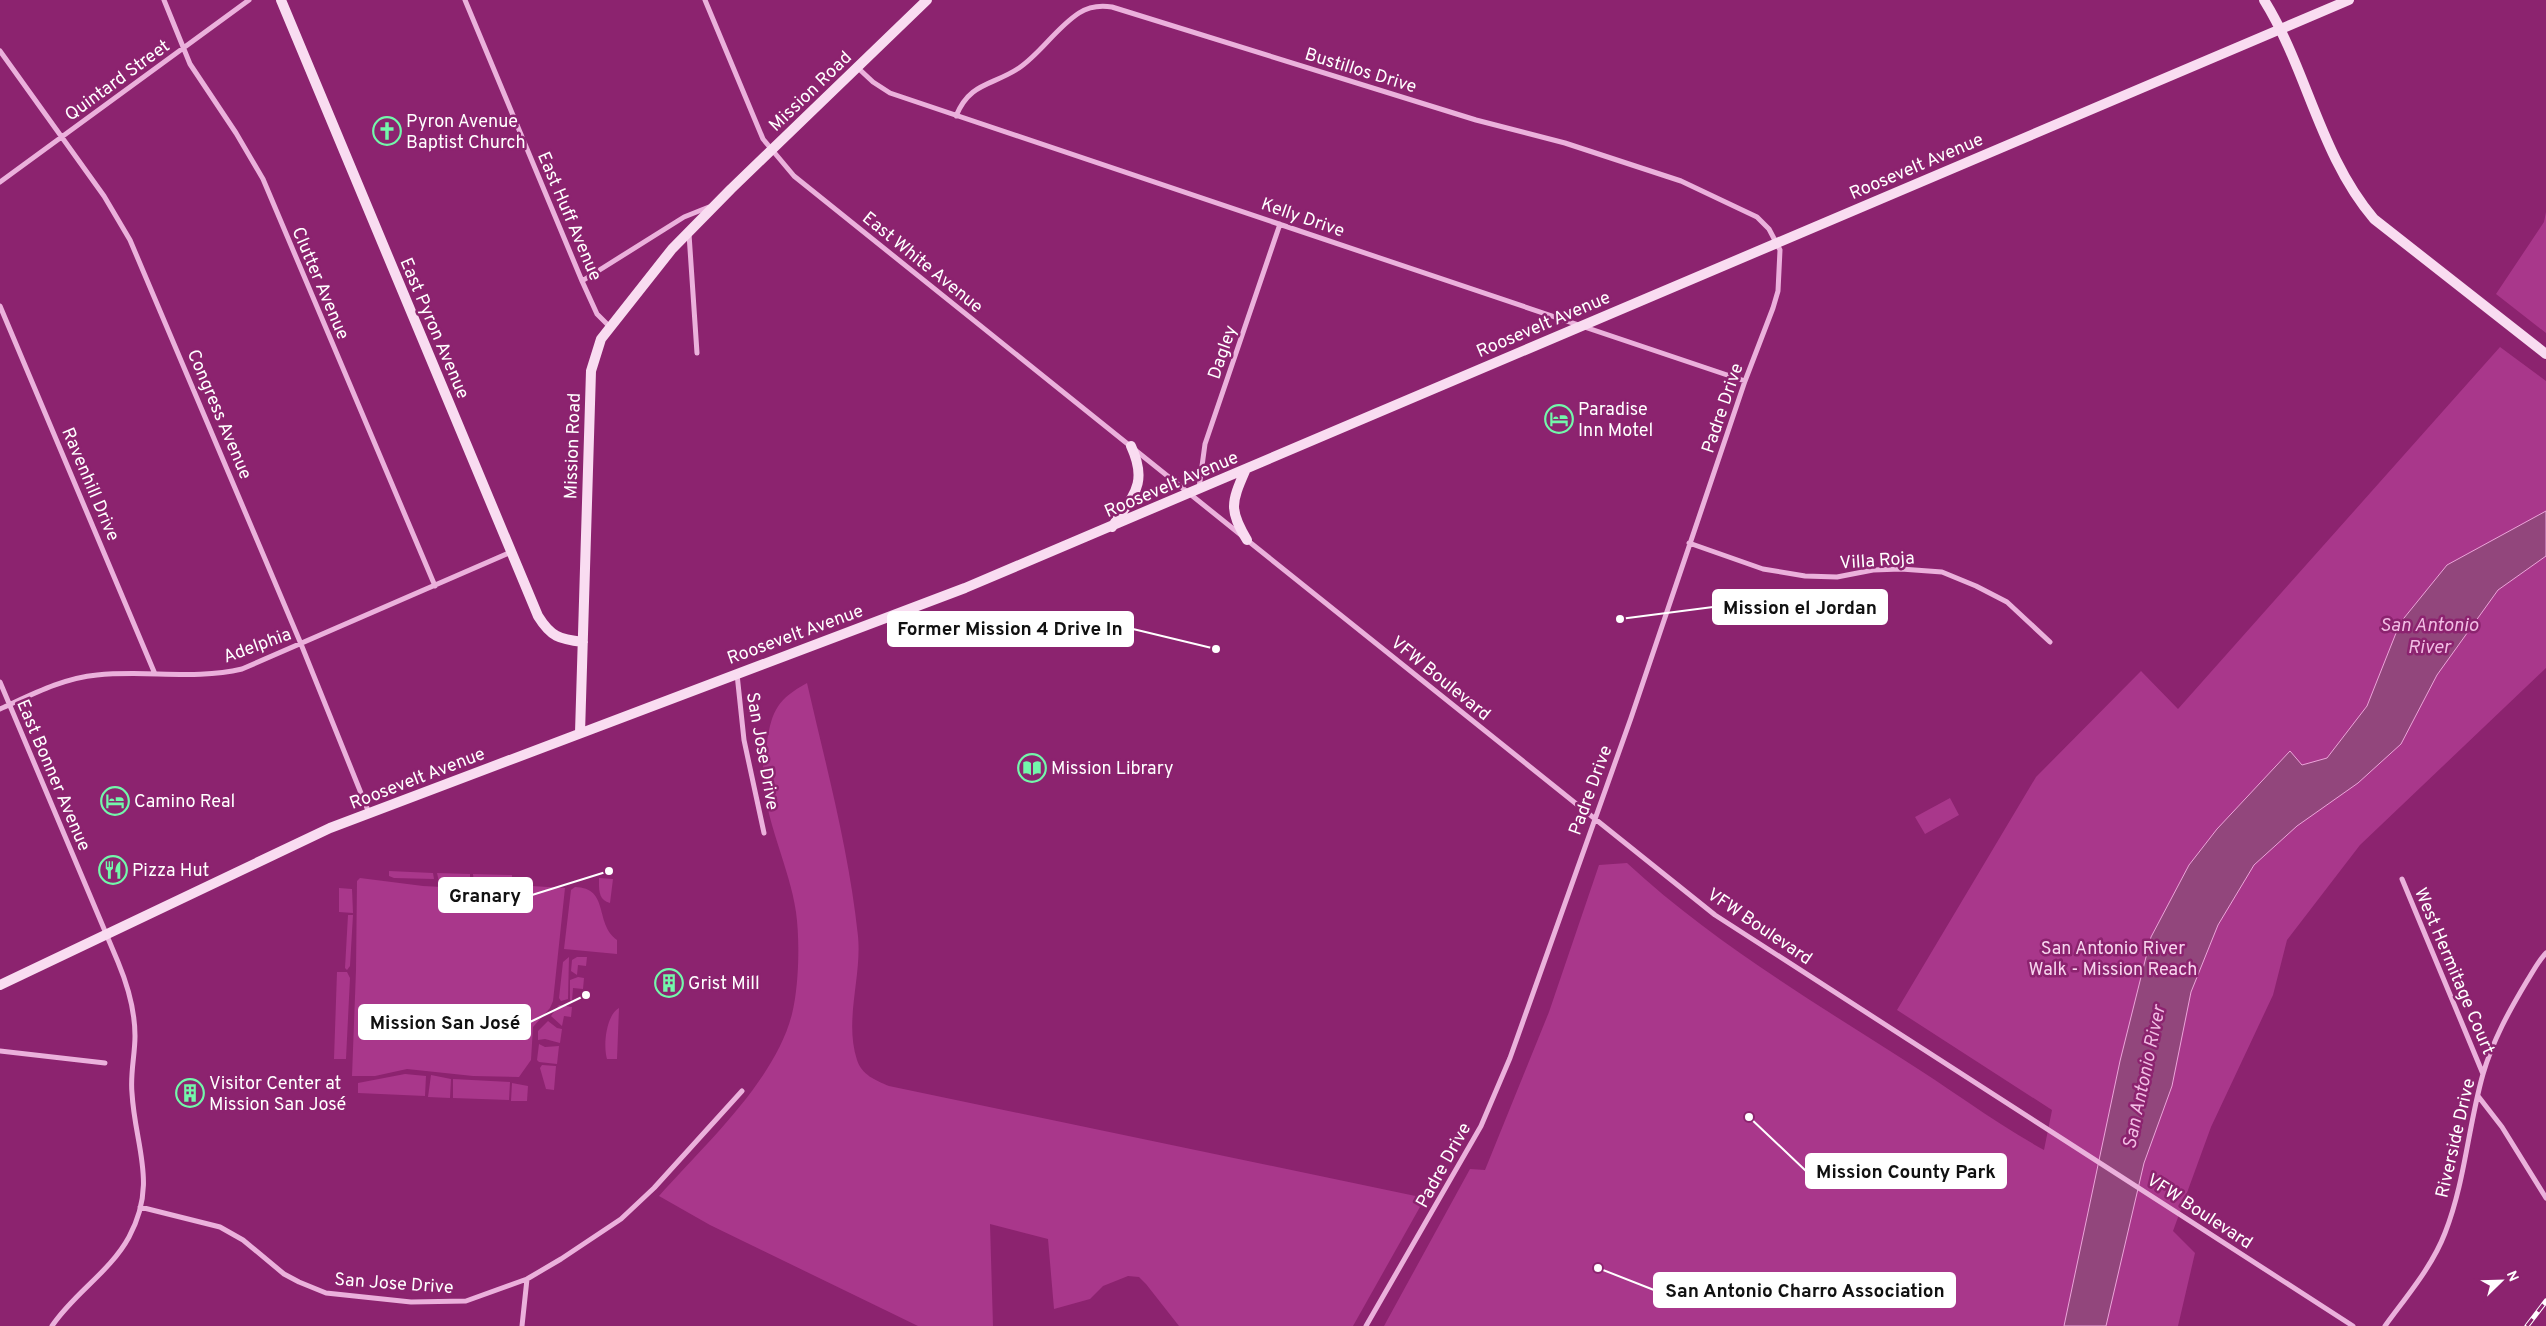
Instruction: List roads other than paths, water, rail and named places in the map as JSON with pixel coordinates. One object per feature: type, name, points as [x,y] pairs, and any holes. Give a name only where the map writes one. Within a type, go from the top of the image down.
[{"type":"main road","name":"East Pyron Avenue","points":[[282,0],[538,616],[547,630],[560,639],[583,642]]},
{"type":"main road","name":"Mission Road","points":[[580,732],[591,371],[595,351],[610,327],[688,231],[927,0]]},
{"type":"main road","points":[[2264,0],[2281,30],[2337,161],[2359,201],[2374,218],[2546,354]]},
{"type":"main road","name":"Roosevelt Avenue","points":[[0,985],[285,848],[369,813],[580,732],[960,590],[1194,493],[1580,325],[2349,0]]},
{"type":"main road","points":[[1112,527],[1139,485],[1138,463],[1130,446]]},
{"type":"main road","points":[[1245,471],[1236,491],[1233,513],[1247,540]]},
{"type":"street","name":"Clutter Avenue","points":[[164,0],[190,64],[252,157],[263,179],[435,586]]},
{"type":"street","name":"Quintard Street","points":[[0,182],[249,0]]},
{"type":"street","name":"East Huff Avenue","points":[[465,0],[582,281],[597,314],[610,327]]},
{"type":"street","name":"East White Avenue","points":[[705,0],[756,123],[772,151],[794,176],[1130,446],[1194,493]]},
{"type":"street","name":"Bustillos Drive","points":[[956,116],[962,101],[972,92],[1025,63],[1079,12],[1100,5],[1112,7],[1476,120],[1565,143],[1681,180],[1757,217],[1769,229],[1776,242]]},
{"type":"street","name":"Congress Avenue","points":[[0,51],[63,136],[104,196],[130,240],[301,644],[369,813]]},
{"type":"street","name":"Kelly Drive","points":[[858,68],[890,93],[1745,381]]},
{"type":"street","name":"Mission Road","points":[[582,281],[684,217],[715,205]]},
{"type":"street","name":"Dagley","points":[[1194,493],[1206,444],[1280,224]]},
{"type":"street","points":[[688,231],[697,353]]},
{"type":"street","name":"Padre Drive","points":[[1366,1326],[1481,1126],[1525,1019],[1594,818],[1631,718],[1745,381],[1778,291],[1781,260],[1776,242]]},
{"type":"street","name":"Ravenhill Drive","points":[[0,306],[155,674]]},
{"type":"street","name":"VFW Boulevard","points":[[1194,493],[1247,540],[1663,874],[1739,930],[2353,1326]]},
{"type":"street","name":"Villa Roja","points":[[1689,543],[1763,569],[1805,576],[1837,577],[1872,570],[1901,569],[1942,572],[1976,586],[2007,602],[2050,642]]},
{"type":"street","name":"Adelphia","points":[[0,709],[76,679],[97,675],[224,673],[242,668],[511,552]]},
{"type":"street","name":"San Jose Drive","points":[[737,674],[744,740],[764,833]]},
{"type":"street","name":"East Bonner Avenue","points":[[0,682],[128,986],[134,1018],[134,1065],[131,1086],[133,1109],[144,1164],[140,1207],[129,1237],[114,1259],[68,1306],[52,1326]]},
{"type":"street","name":"West Hermitage Court","points":[[2402,879],[2483,1074]]},
{"type":"street","name":"Riverside Drive","points":[[2385,1326],[2429,1262],[2444,1235],[2460,1190],[2483,1074],[2498,1031],[2517,997],[2546,953]]},
{"type":"street","points":[[0,1051],[105,1063]]},
{"type":"street","name":"San Jose Drive","points":[[140,1207],[220,1227],[243,1240],[284,1274],[299,1282],[342,1296],[449,1303],[477,1298],[527,1279],[561,1259],[620,1218],[654,1188],[742,1091]]},
{"type":"street","points":[[2478,1096],[2502,1127],[2546,1198]]},
{"type":"street","points":[[522,1326],[527,1279]]},
{"type":"water","name":"San Antonio River","points":[[2546,511],[2546,556],[2498,590],[2437,675],[2401,744],[2358,783],[2297,826],[2254,865],[2218,925],[2191,992],[2172,1086],[2144,1163],[2106,1326],[2064,1326],[2120,1061],[2151,937],[2189,865],[2217,829],[2290,751],[2302,765],[2327,758],[2367,706],[2400,623],[2447,565]]},
{"type":"railway","points":[[2527,1326],[2546,1301]]},
{"type":"place","name":"Pyron Avenue Baptist Church","points":[[387,131]]},
{"type":"place","name":"Paradise Inn Motel","points":[[1559,419]]},
{"type":"place","name":"Mission el Jordan","points":[[1620,619]]},
{"type":"place","name":"Former Mission 4 Drive In","points":[[1216,649]]},
{"type":"place","name":"Mission Library","points":[[1032,768]]},
{"type":"place","name":"Camino Real","points":[[115,801]]},
{"type":"place","name":"Pizza Hut","points":[[113,870]]},
{"type":"place","name":"Granary","points":[[609,871]]},
{"type":"place","name":"Grist Mill","points":[[669,983]]},
{"type":"place","name":"Mission San José","points":[[586,995]]},
{"type":"place","name":"Visitor Center at Mission San José","points":[[190,1093]]},
{"type":"place","name":"Mission County Park","points":[[1749,1117]]},
{"type":"place","name":"San Antonio Charro Association","points":[[1598,1268]]},
{"type":"park label","name":"San Antonio River Walk - Mission Reach","points":[[2113,958]]}]
